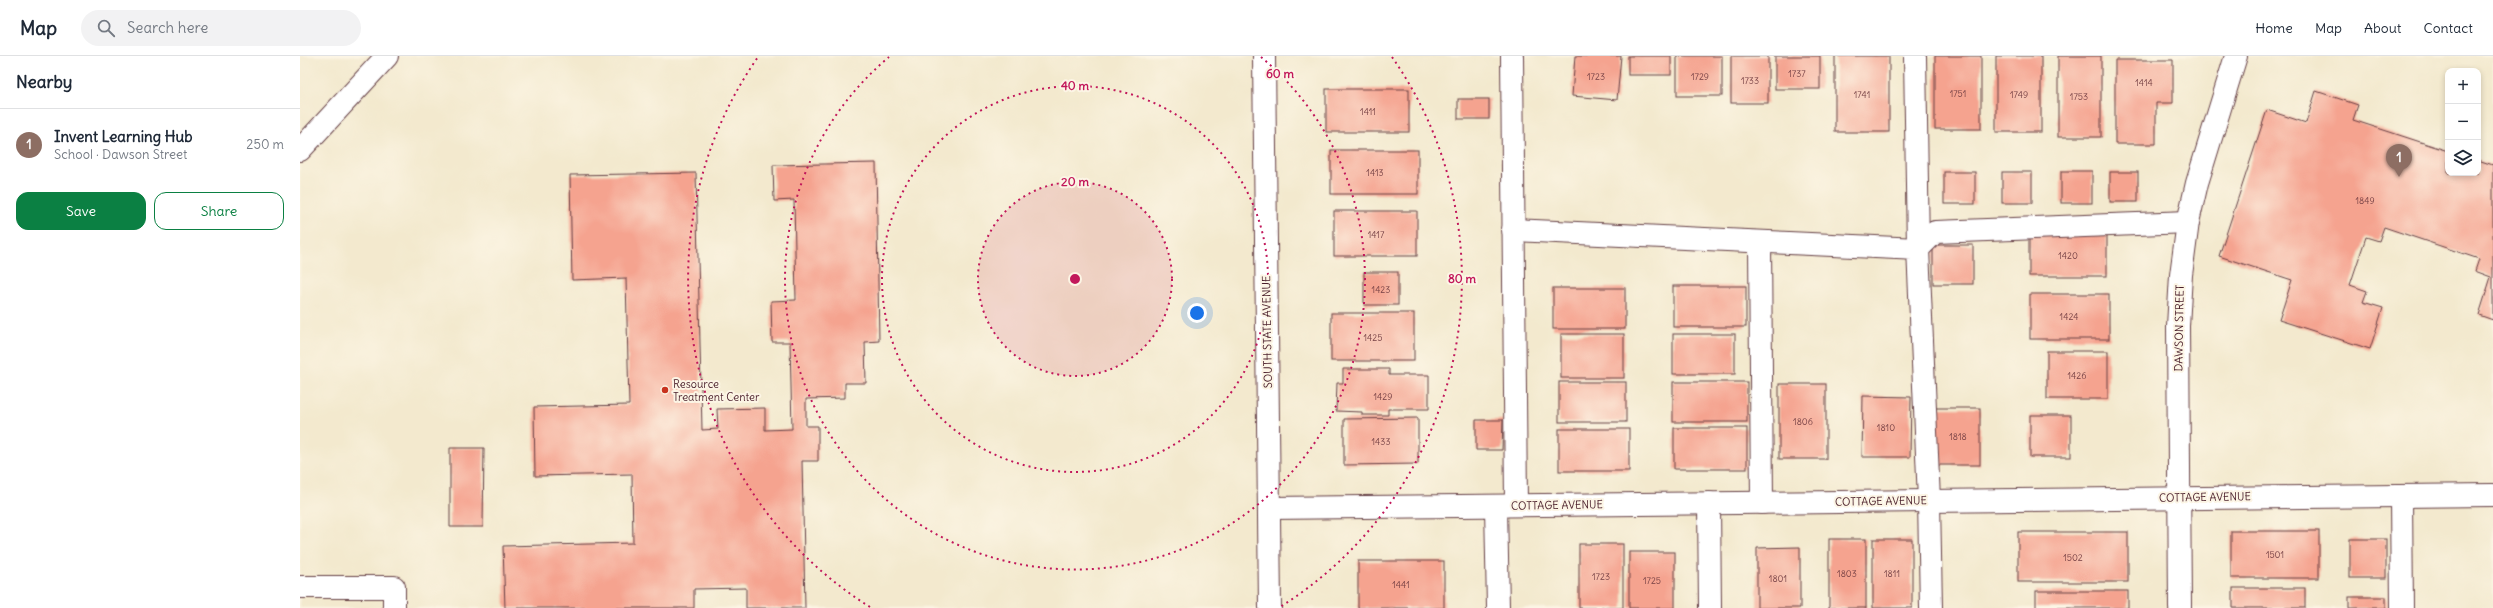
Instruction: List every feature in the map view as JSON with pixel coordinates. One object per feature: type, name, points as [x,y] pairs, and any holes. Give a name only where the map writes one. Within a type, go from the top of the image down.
[{"type":"street","points":[[300,150],[387,56]]},
{"type":"street","name":"SOUTH STATE AVENUE","points":[[1264,56],[1270,608]]},
{"type":"street","points":[[1498,608],[1506,505],[1513,230],[1512,56]]},
{"type":"street","points":[[1915,56],[1918,249],[1929,500],[1931,608]]},
{"type":"street","name":"DAWSON STREET","points":[[2180,608],[2178,326],[2181,275],[2188,222],[2197,183],[2236,56]]},
{"type":"street","points":[[1513,230],[1918,249],[1935,232],[2188,222]]},
{"type":"street","points":[[1760,242],[1762,504]]},
{"type":"street","name":"COTTAGE AVENUE","points":[[1269,508],[1762,504],[1929,500],[2493,495]]},
{"type":"street","points":[[2401,496],[2402,608]]},
{"type":"street","points":[[1709,504],[1710,608]]},
{"type":"street","points":[[300,587],[394,597]]},
{"type":"building","points":[[1575,56],[1621,56],[1617,100],[1572,96]]},
{"type":"building","points":[[1628,56],[1671,56],[1671,75],[1628,75]]},
{"type":"building","points":[[1677,56],[1722,56],[1722,96],[1677,96]]},
{"type":"building","points":[[1731,56],[1768,56],[1768,103],[1731,103]]},
{"type":"building","points":[[1775,56],[1820,56],[1820,89],[1775,89]]},
{"type":"building","points":[[1835,56],[1889,56],[1889,132],[1835,132]]},
{"type":"building","points":[[1935,56],[1981,56],[1981,129],[1935,129]]},
{"type":"building","points":[[1996,56],[2041,56],[2041,132],[1996,132]]},
{"type":"building","points":[[2058,56],[2101,56],[2101,137],[2058,137]]},
{"type":"building","points":[[2115,60],[2173,60],[2173,103],[2156,103],[2156,144],[2115,144]]},
{"type":"building","points":[[1326,89],[1409,89],[1409,132],[1326,132]]},
{"type":"building","points":[[2316,91],[2358,105],[2353,120],[2445,150],[2445,176],[2481,176],[2481,161],[2493,165],[2493,320],[2479,315],[2491,277],[2475,271],[2479,259],[2384,227],[2379,241],[2366,237],[2350,285],[2367,291],[2363,302],[2383,308],[2370,349],[2279,320],[2292,280],[2219,256],[2267,110],[2306,123]]},
{"type":"building","points":[[1458,99],[1489,99],[1489,119],[1458,119]]},
{"type":"building","points":[[1331,150],[1418,150],[1418,194],[1331,194]]},
{"type":"building","name":"Resource Treatment Center","points":[[876,163],[879,341],[865,342],[866,383],[845,383],[845,398],[806,399],[806,426],[818,426],[818,461],[802,461],[805,608],[746,608],[746,588],[694,589],[694,608],[505,608],[503,546],[633,543],[632,474],[535,476],[534,407],[629,405],[626,278],[572,280],[570,175],[696,173],[702,430],[718,429],[717,409],[765,408],[765,430],[792,429],[790,342],[772,342],[771,301],[796,300],[794,200],[774,201],[773,165]]},
{"type":"building","points":[[2061,171],[2092,171],[2092,203],[2061,203]]},
{"type":"building","points":[[1944,172],[1975,172],[1975,204],[1944,204]]},
{"type":"building","points":[[2002,172],[2032,172],[2032,203],[2002,203]]},
{"type":"building","points":[[2110,172],[2138,172],[2138,202],[2110,202]]},
{"type":"building","points":[[1334,211],[1417,211],[1417,256],[1334,256]]},
{"type":"building","points":[[2029,234],[2107,234],[2107,276],[2029,276]]},
{"type":"building","points":[[1933,245],[1973,245],[1973,284],[1933,284]]},
{"type":"building","points":[[1364,272],[1398,272],[1398,305],[1364,305]]},
{"type":"building","points":[[1673,286],[1746,286],[1746,327],[1673,327]]},
{"type":"building","points":[[1553,288],[1625,288],[1625,329],[1553,329]]},
{"type":"building","points":[[2030,294],[2109,294],[2109,339],[2030,339]]},
{"type":"building","points":[[1331,313],[1414,313],[1414,361],[1331,361]]},
{"type":"building","points":[[1561,334],[1624,334],[1624,378],[1561,378]]},
{"type":"building","points":[[1673,334],[1735,334],[1735,374],[1673,374]]},
{"type":"building","points":[[2047,351],[2108,351],[2108,399],[2047,399]]},
{"type":"building","points":[[1343,369],[1389,369],[1389,375],[1429,375],[1429,409],[1388,409],[1388,415],[1362,415],[1362,412],[1336,411],[1337,383],[1343,383]]},
{"type":"building","points":[[1559,382],[1626,382],[1626,422],[1559,422]]},
{"type":"building","points":[[1673,382],[1747,382],[1747,422],[1673,422]]},
{"type":"building","points":[[1779,384],[1826,384],[1826,459],[1779,459]]},
{"type":"building","points":[[1863,396],[1911,397],[1910,457],[1862,457]]},
{"type":"building","points":[[1935,408],[1980,408],[1980,465],[1935,465]]},
{"type":"building","points":[[2030,415],[2071,415],[2071,457],[2030,457]]},
{"type":"building","points":[[1418,418],[1418,464],[1344,465],[1344,419]]},
{"type":"building","points":[[1476,420],[1503,420],[1502,450],[1476,450]]},
{"type":"building","points":[[1674,428],[1747,428],[1747,469],[1674,469]]},
{"type":"building","points":[[1559,429],[1629,429],[1629,471],[1559,471]]},
{"type":"building","points":[[450,448],[484,448],[483,527],[450,527]]},
{"type":"building","points":[[2231,531],[2319,531],[2319,578],[2231,578]]},
{"type":"building","points":[[2018,532],[2128,532],[2128,582],[2018,582]]},
{"type":"building","points":[[1829,539],[1866,539],[1866,608],[1829,608]]},
{"type":"building","points":[[1873,539],[1912,539],[1912,608],[1873,608]]},
{"type":"building","points":[[2350,539],[2386,539],[2386,578],[2350,578]]},
{"type":"building","points":[[1579,544],[1623,544],[1623,608],[1579,608]]},
{"type":"building","points":[[1800,547],[1800,608],[1757,608],[1757,548]]},
{"type":"building","points":[[1629,552],[1675,552],[1675,608],[1629,608]]},
{"type":"building","points":[[1358,561],[1444,561],[1444,608],[1358,608]]},
{"type":"building","points":[[2233,588],[2305,588],[2305,608],[2233,608]]},
{"type":"building","points":[[2036,591],[2128,591],[2128,608],[2036,608]]},
{"type":"building","points":[[2349,597],[2386,597],[2386,608],[2349,608]]},
{"type":"place","name":"Invent Learning Hub","points":[[2399,177]]},
{"type":"place","name":"Resource Treatment Center","points":[[665,390]]}]
